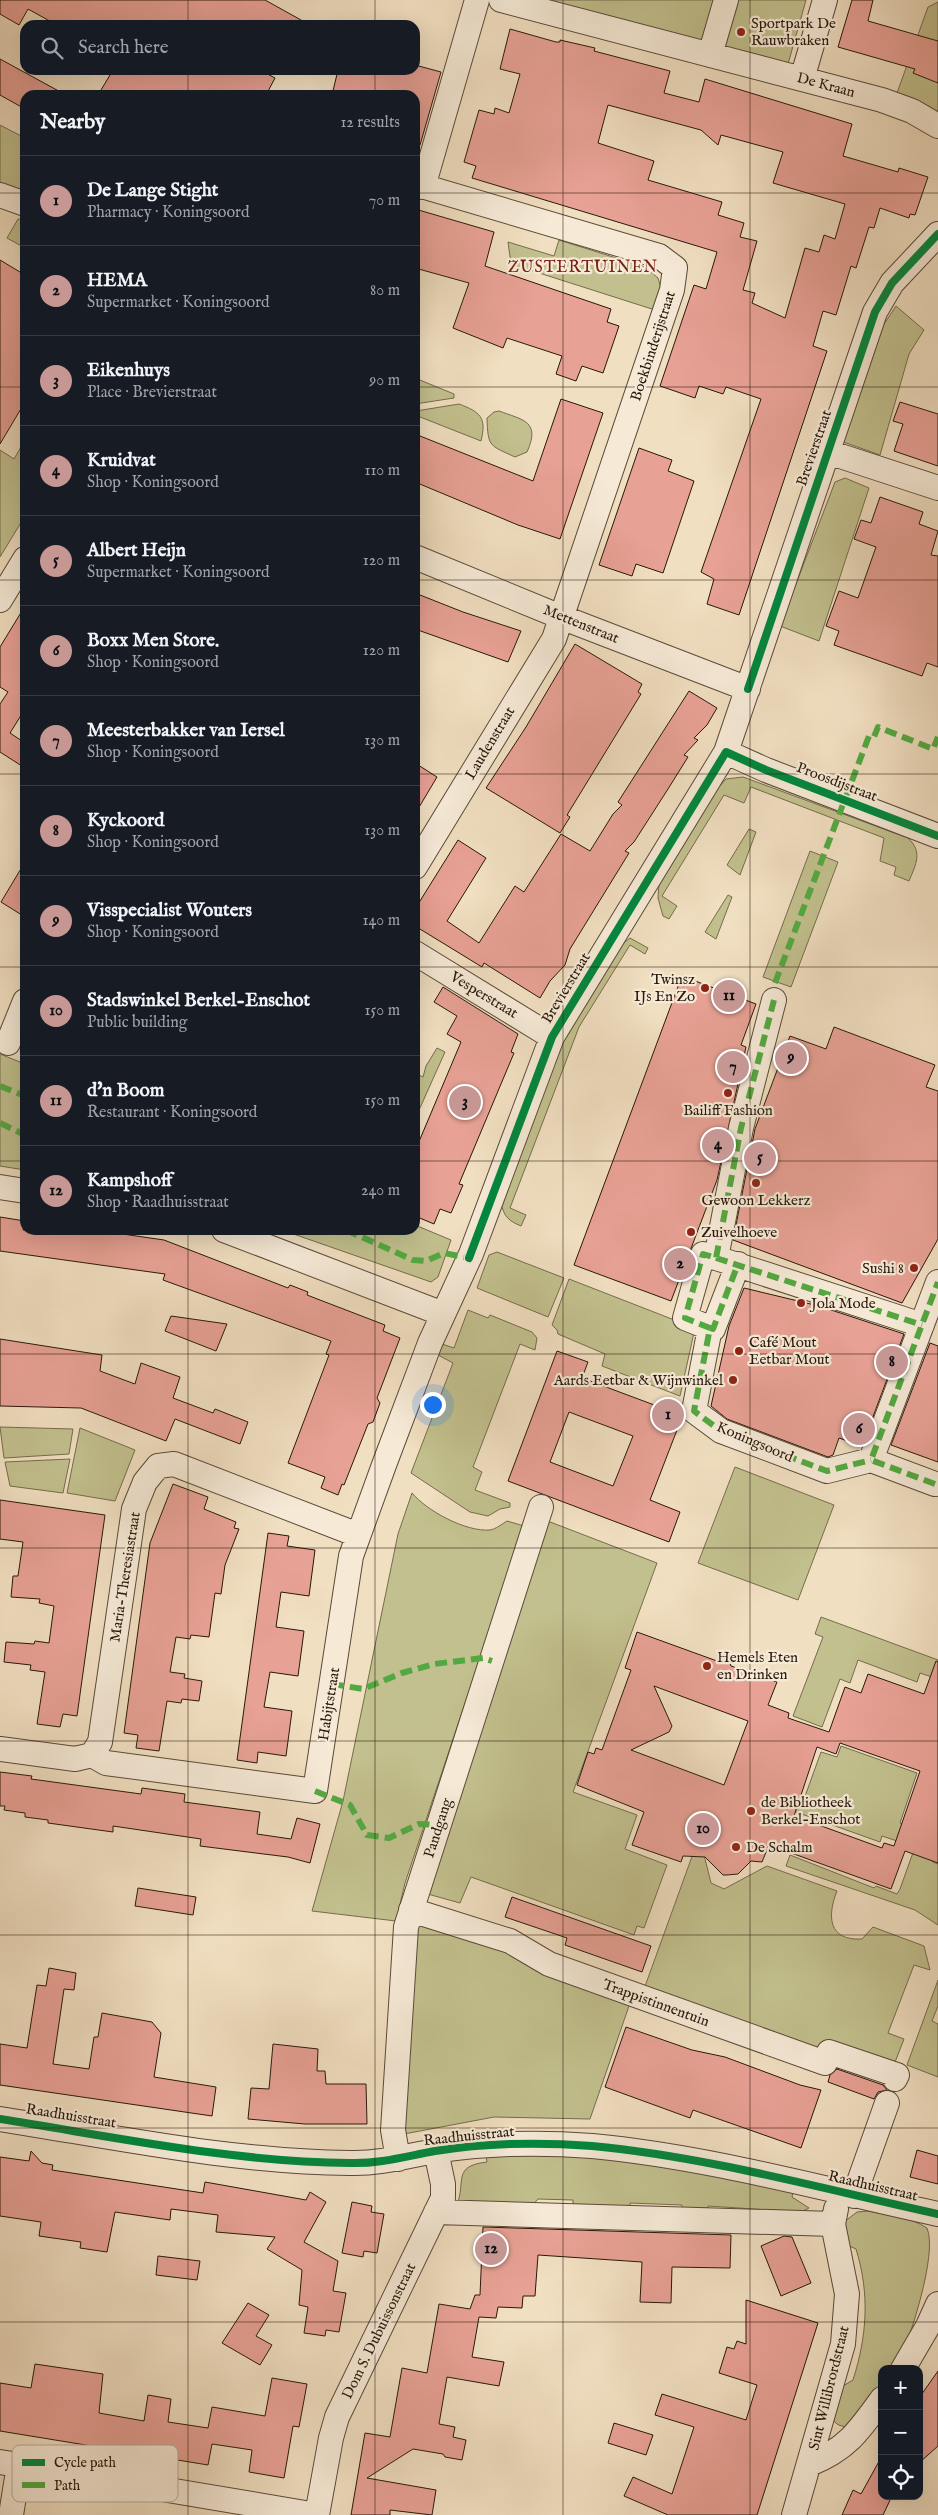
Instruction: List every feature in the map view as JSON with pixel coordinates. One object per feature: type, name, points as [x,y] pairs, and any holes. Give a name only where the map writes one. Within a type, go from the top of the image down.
[{"type":"street","name":"Boekbinderijstraat","points":[[420,183],[477,0]]},
{"type":"street","name":"De Kraan","points":[[501,0],[882,100],[912,111],[938,126]]},
{"type":"street","points":[[710,55],[726,0]]},
{"type":"street","points":[[802,78],[826,0]]},
{"type":"street","name":"Boekbinderijstraat","points":[[420,186],[659,256],[675,268],[672,290],[562,617]]},
{"type":"street","points":[[0,195],[20,202]]},
{"type":"street","name":"Brevierstraat","points":[[444,1314],[471,1254],[552,1037],[726,752],[875,312],[883,296],[938,234]]},
{"type":"street","points":[[828,452],[938,488]]},
{"type":"street","name":"Mettenstraat","points":[[420,559],[562,617],[748,689]]},
{"type":"street","points":[[0,600],[20,568]]},
{"type":"street","name":"Laudenstraat","points":[[420,859],[554,639],[562,617]]},
{"type":"street","name":"Proosdijstraat","points":[[726,752],[766,770],[938,836]]},
{"type":"street","name":"Vesperstraat","points":[[420,956],[552,1037]]},
{"type":"street","name":"Koningsoord","points":[[774,1000],[741,1128],[727,1261],[713,1329],[710,1328],[694,1411],[721,1431],[827,1471],[871,1460]]},
{"type":"street","points":[[11,1044],[20,1016]]},
{"type":"street","points":[[0,1187],[20,1189]]},
{"type":"street","points":[[237,1235],[444,1314]]},
{"type":"street","points":[[710,1328],[685,1318],[703,1254],[922,1325]]},
{"type":"street","points":[[935,1484],[871,1460],[938,1282]]},
{"type":"street","name":"Habijtstraat","points":[[0,1749],[75,1759],[92,1755],[106,1763],[315,1791],[351,1556],[426,1352],[444,1314]]},
{"type":"street","name":"Maria-Theresiastraat","points":[[92,1755],[100,1742],[134,1509],[145,1482],[158,1466],[174,1464],[358,1535]]},
{"type":"street","name":"Pandgang","points":[[398,2159],[393,2130],[406,1927],[542,1507]]},
{"type":"street","name":"Trappistinnentuin","points":[[411,1910],[510,1941],[549,1964],[825,2063],[829,2052],[896,2077]]},
{"type":"street","name":"Sint Willibrordstraat","points":[[794,2515],[844,2344],[847,2294],[834,2224],[887,2103]]},
{"type":"street","name":"Raadhuisstraat","points":[[0,2119],[172,2146],[289,2161],[353,2163],[398,2159],[436,2151],[508,2144],[591,2146],[752,2171],[938,2214]]},
{"type":"street","name":"Dom S. Dubuissonstraat","points":[[317,2515],[331,2438],[337,2417],[442,2198],[443,2184],[436,2151]]},
{"type":"street","points":[[436,2212],[834,2224]]},
{"type":"street","points":[[905,2365],[928,2326],[938,2304]]},
{"type":"street","name":"Sint Willibrordstraat","points":[[810,2464],[834,2454],[861,2429],[878,2405]]},
{"type":"street","points":[[10,2464],[11,2515]]},
{"type":"street","points":[[178,2492],[317,2515]]},
{"type":"shaded area","name":"Sportpark De Rauwbraken","points":[[543,0],[806,0],[788,64]]},
{"type":"shaded area","points":[[938,2],[938,113],[897,93],[928,7]]},
{"type":"shaded area","points":[[0,125],[20,135],[20,193],[0,185]]},
{"type":"shaded area","points":[[18,219],[20,219],[20,245],[7,238]]},
{"type":"shaded area","points":[[559,240],[645,267],[658,278],[662,292],[655,310],[511,264],[508,242],[554,256]]},
{"type":"shaded area","points":[[896,306],[924,330],[909,354],[880,455],[835,439],[871,344]]},
{"type":"shaded area","points":[[420,380],[454,394],[454,398],[420,403]]},
{"type":"shaded area","points":[[459,404],[472,410],[477,413],[482,421],[483,433],[481,441],[420,417],[420,410]]},
{"type":"shaded area","points":[[499,411],[522,420],[531,428],[531,442],[527,452],[515,457],[495,447],[489,440],[487,418],[494,412]]},
{"type":"shaded area","points":[[20,449],[20,524],[0,557],[0,450],[14,459]]},
{"type":"shaded area","points":[[845,478],[869,488],[819,641],[780,626],[835,482]]},
{"type":"shaded area","points":[[743,777],[908,838],[913,843],[917,853],[916,864],[909,881],[894,875],[896,867],[880,861],[884,838],[751,787],[744,803],[724,795],[662,896],[677,906],[669,919],[663,916],[658,898],[659,883],[717,789],[726,779]]},
{"type":"shaded area","points":[[749,829],[756,832],[740,875],[727,865]]},
{"type":"shaded area","points":[[810,851],[838,862],[791,987],[763,977]]},
{"type":"shaded area","points":[[728,895],[732,897],[716,939],[705,932]]},
{"type":"shaded area","points":[[630,938],[648,948],[645,954],[630,945],[579,1027],[510,1208],[526,1215],[521,1226],[508,1218],[501,1203],[565,1037],[621,945]]},
{"type":"shaded area","points":[[437,1048],[445,1052],[420,1108],[420,1076],[423,1077],[426,1066]]},
{"type":"shaded area","points":[[0,1054],[20,1062],[20,1169],[0,1166]]},
{"type":"shaded area","points":[[420,1227],[451,1240],[438,1277],[431,1282],[296,1235],[420,1235]]},
{"type":"shaded area","points":[[497,1252],[564,1278],[548,1317],[477,1288],[489,1255]]},
{"type":"shaded area","points":[[569,1279],[695,1328],[680,1396],[602,1366],[605,1354],[558,1334],[552,1325]]},
{"type":"shaded area","points":[[468,1310],[488,1318],[490,1315],[532,1332],[537,1338],[535,1350],[520,1344],[473,1467],[482,1472],[475,1490],[510,1503],[510,1507],[500,1509],[488,1516],[470,1512],[411,1473],[453,1363],[438,1355],[442,1344],[454,1348]]},
{"type":"shaded area","points":[[0,1427],[73,1429],[69,1454],[4,1458]]},
{"type":"shaded area","points":[[80,1428],[135,1450],[115,1501],[67,1493]]},
{"type":"shaded area","points":[[70,1459],[63,1493],[10,1486],[5,1462]]},
{"type":"shaded area","points":[[735,1467],[834,1505],[798,1600],[698,1563]]},
{"type":"shaded area","points":[[412,1493],[427,1507],[448,1519],[470,1528],[490,1530],[497,1528],[507,1521],[524,1526],[405,1883],[396,1921],[312,1911],[343,1801],[398,1534]]},
{"type":"shaded area","points":[[545,1520],[657,1563],[573,1792],[637,1815],[625,1849],[667,1865],[644,1928],[637,1926],[634,1935],[471,1877],[460,1903],[424,1893]]},
{"type":"shaded area","points":[[821,1617],[938,1660],[938,1679],[920,1673],[917,1682],[858,1660],[850,1683],[840,1679],[822,1727],[793,1716],[823,1637],[815,1634]]},
{"type":"shaded area","points":[[841,1746],[917,1773],[900,1823],[910,1827],[933,1862],[938,1864],[938,1925],[915,1910],[786,1866],[790,1855],[874,1888],[876,1886],[897,1894],[900,1889],[915,1847],[882,1836],[880,1842],[782,1807],[786,1796],[803,1802],[821,1752],[837,1757]]},
{"type":"shaded area","points":[[694,1851],[704,1855],[711,1883],[724,1889],[767,1866],[837,1891],[832,1909],[832,1918],[833,1925],[842,1936],[851,1939],[862,1939],[873,1927],[924,1946],[930,1970],[914,1965],[888,2033],[904,2039],[892,2070],[825,2054],[644,1989]]},
{"type":"shaded area","points":[[417,1919],[506,1947],[630,2003],[590,2119],[494,2117],[404,2134]]},
{"type":"shaded area","points":[[938,1980],[938,2006],[932,2021],[938,2024],[938,2077],[907,2065]]},
{"type":"shaded area","points":[[510,2154],[596,2157],[649,2162],[793,2192],[792,2197],[809,2208],[801,2212],[708,2206],[708,2208],[682,2208],[682,2205],[630,2203],[630,2206],[622,2211],[581,2210],[573,2203],[573,2200],[538,2199],[530,2208],[457,2205],[464,2171],[476,2164],[487,2162],[486,2156]]},
{"type":"shaded area","points":[[868,2211],[921,2224],[927,2228],[929,2256],[915,2318],[898,2365],[878,2365],[878,2393],[849,2427],[836,2423],[833,2419],[832,2408],[838,2389],[853,2380],[864,2331],[865,2299],[863,2282],[856,2249],[847,2245],[844,2222],[857,2212]]},
{"type":"building","points":[[0,0],[265,0],[301,20],[48,20],[28,9],[20,20],[19,25],[0,14]]},
{"type":"building","points":[[852,0],[873,0],[868,21],[938,41],[938,83],[913,73],[915,69],[838,47]]},
{"type":"building","points":[[510,29],[556,42],[560,42],[560,40],[595,48],[594,51],[670,71],[664,93],[699,102],[705,79],[852,124],[843,156],[898,172],[899,168],[928,177],[915,215],[910,214],[909,218],[880,208],[874,228],[869,227],[856,268],[851,266],[836,315],[823,311],[813,346],[827,351],[739,615],[707,604],[714,579],[701,572],[761,399],[726,387],[723,394],[699,386],[695,398],[660,386],[694,285],[706,289],[717,252],[472,178],[476,166],[464,162],[479,110],[494,114],[495,108],[509,113],[520,74],[500,69]],"holes":[[[608,105],[701,130],[718,145],[721,135],[783,152],[773,183],[845,204],[835,239],[824,235],[819,252],[805,248],[785,318],[752,303],[755,293],[743,290],[757,241],[740,237],[744,223],[718,215],[722,202],[648,180],[654,161],[598,143]]]},
{"type":"building","points":[[0,59],[20,70],[20,75],[29,75],[57,90],[20,90],[20,106],[0,95]]},
{"type":"building","points":[[420,66],[441,72],[420,145],[420,90],[333,90],[337,75],[420,75]]},
{"type":"building","points":[[110,75],[269,75],[275,78],[269,90],[101,90]]},
{"type":"building","points":[[420,210],[494,232],[485,266],[611,309],[607,322],[619,326],[603,373],[582,366],[576,381],[556,374],[562,356],[507,338],[503,348],[453,328],[469,283],[420,269]]},
{"type":"building","points":[[0,260],[20,272],[20,410],[0,444]]},
{"type":"building","points":[[561,399],[603,413],[560,539],[518,525],[420,484],[420,436],[533,481]]},
{"type":"building","points":[[900,402],[938,414],[938,466],[894,451],[903,424],[893,421]]},
{"type":"building","points":[[639,448],[672,460],[668,471],[694,481],[663,573],[636,564],[632,576],[599,565]]},
{"type":"building","points":[[880,497],[923,512],[919,524],[938,531],[931,555],[938,556],[938,667],[927,663],[922,676],[834,645],[839,631],[826,626],[839,591],[858,598],[876,547],[854,539],[861,520],[871,523]]},
{"type":"building","points":[[420,595],[463,612],[521,631],[508,662],[420,631]]},
{"type":"building","points":[[20,614],[20,717],[10,733],[20,740],[20,765],[0,752],[0,704],[8,692],[0,687],[0,647]]},
{"type":"building","points":[[575,644],[642,684],[638,692],[641,694],[567,815],[570,817],[560,833],[486,788],[526,727]]},
{"type":"building","points":[[689,691],[717,708],[707,725],[694,738],[698,740],[684,755],[688,757],[634,842],[625,851],[629,853],[570,949],[565,965],[550,981],[540,998],[484,963],[482,967],[420,929],[420,901],[458,840],[486,858],[447,921],[479,943],[515,886],[524,892],[561,834],[590,851],[613,814],[622,805],[618,802]]},
{"type":"building","points":[[420,766],[437,777],[420,806]]},
{"type":"building","points":[[20,870],[20,914],[1,902]]},
{"type":"building","points":[[682,976],[756,1004],[741,1045],[746,1047],[717,1180],[671,1301],[574,1265]]},
{"type":"building","points":[[443,987],[518,1034],[511,1052],[514,1053],[459,1184],[463,1185],[451,1213],[440,1209],[434,1224],[420,1218],[420,1139],[461,1042],[447,1034],[457,1016],[434,1002]]},
{"type":"building","points":[[834,1027],[935,1065],[926,1087],[938,1091],[938,1239],[902,1303],[733,1240],[755,1129],[790,1036],[826,1049]]},
{"type":"building","points":[[0,1217],[20,1220],[20,1235],[130,1235],[164,1240],[288,1288],[290,1285],[308,1292],[307,1295],[385,1325],[383,1331],[400,1338],[377,1398],[380,1403],[373,1422],[368,1424],[344,1485],[342,1484],[338,1495],[321,1488],[325,1477],[288,1463],[329,1355],[326,1354],[331,1341],[163,1280],[165,1274],[0,1251]]},
{"type":"building","points":[[744,1288],[819,1306],[904,1334],[862,1446],[839,1438],[833,1455],[828,1457],[727,1419],[711,1406],[729,1326]]},
{"type":"building","points":[[171,1316],[227,1324],[216,1351],[165,1331]]},
{"type":"building","points":[[0,1339],[102,1355],[100,1371],[135,1384],[141,1363],[180,1377],[173,1398],[213,1413],[215,1409],[248,1422],[240,1444],[175,1419],[166,1441],[81,1408],[0,1406]]},
{"type":"building","points":[[930,1343],[938,1346],[938,1462],[891,1445]]},
{"type":"building","points":[[557,1351],[588,1362],[582,1378],[682,1417],[650,1500],[680,1512],[669,1542],[508,1481]],"holes":[[[569,1412],[633,1436],[613,1486],[550,1462]]]},
{"type":"building","points":[[173,1484],[208,1497],[204,1509],[236,1522],[234,1528],[239,1529],[225,1565],[221,1594],[215,1593],[209,1637],[191,1635],[190,1639],[176,1637],[170,1672],[185,1674],[184,1678],[202,1681],[199,1701],[182,1699],[181,1703],[167,1701],[159,1751],[136,1748],[138,1735],[124,1733],[150,1543]]},
{"type":"building","points":[[0,1500],[105,1515],[77,1716],[63,1714],[60,1727],[37,1724],[45,1672],[30,1670],[31,1665],[4,1662],[6,1642],[34,1644],[35,1641],[49,1643],[54,1606],[39,1603],[40,1599],[11,1597],[13,1576],[18,1576],[23,1542],[0,1539]]},
{"type":"building","points":[[268,1533],[289,1536],[287,1546],[315,1550],[309,1596],[281,1592],[276,1627],[304,1631],[298,1676],[270,1672],[264,1707],[292,1711],[286,1756],[258,1752],[257,1763],[237,1760]]},
{"type":"building","points":[[637,1632],[717,1661],[727,1656],[731,1666],[777,1682],[768,1705],[789,1713],[788,1718],[829,1732],[845,1687],[861,1693],[868,1674],[924,1694],[936,1661],[938,1662],[938,1863],[905,1851],[891,1889],[769,1845],[762,1862],[751,1861],[738,1874],[723,1875],[705,1857],[683,1856],[681,1862],[632,1845],[644,1812],[577,1785],[588,1752],[594,1754],[596,1748],[602,1750],[631,1670],[625,1668]],"holes":[[[654,1686],[748,1721],[724,1785],[631,1750],[669,1732],[672,1726]],[[840,1743],[920,1771],[894,1846],[884,1843],[882,1848],[794,1816],[817,1747],[836,1754]]]},
{"type":"building","points":[[0,1772],[32,1776],[31,1779],[141,1794],[142,1788],[185,1794],[184,1802],[260,1812],[257,1834],[291,1839],[297,1818],[320,1824],[310,1863],[288,1857],[200,1846],[201,1839],[113,1826],[113,1832],[48,1823],[48,1820],[25,1817],[25,1813],[4,1810],[5,1806],[0,1806]]},
{"type":"building","points":[[138,1888],[196,1897],[193,1915],[135,1906]]},
{"type":"building","points":[[512,1897],[651,1946],[642,1972],[565,1945],[567,1938],[505,1917]]},
{"type":"building","points":[[49,1968],[76,1973],[74,1990],[64,1989],[53,2064],[89,2069],[94,2037],[98,2037],[102,2013],[152,2022],[161,2033],[154,2077],[216,2087],[212,2116],[0,2085],[0,2044],[27,2048],[37,1985],[46,1986]]},
{"type":"building","points":[[626,2027],[692,2050],[725,2057],[800,2085],[821,2090],[801,2148],[693,2110],[690,2118],[605,2087]]},
{"type":"building","points":[[273,2044],[318,2049],[317,2071],[325,2071],[326,2084],[366,2084],[367,2124],[305,2124],[248,2119],[251,2088],[269,2089]]},
{"type":"building","points":[[837,2069],[883,2085],[887,2090],[878,2092],[874,2099],[828,2082],[830,2075]]},
{"type":"building","points":[[917,2150],[938,2156],[938,2184],[910,2177]]},
{"type":"building","points":[[31,2151],[42,2163],[53,2165],[52,2170],[203,2193],[205,2182],[306,2200],[310,2192],[326,2202],[304,2242],[338,2261],[333,2291],[346,2293],[339,2332],[326,2330],[325,2336],[304,2333],[308,2307],[299,2305],[302,2270],[267,2249],[275,2237],[216,2232],[218,2215],[171,2209],[170,2220],[115,2212],[107,2252],[80,2248],[81,2242],[39,2236],[41,2222],[0,2216],[0,2157],[29,2161]]},
{"type":"building","points":[[352,2202],[372,2206],[371,2212],[384,2214],[377,2253],[364,2251],[363,2257],[342,2253]]},
{"type":"building","points":[[483,2227],[731,2235],[730,2268],[672,2267],[671,2303],[640,2302],[642,2262],[538,2255],[535,2296],[523,2296],[522,2308],[498,2307],[496,2318],[479,2317],[472,2357],[504,2362],[499,2386],[447,2377],[439,2424],[455,2427],[453,2437],[466,2440],[462,2460],[445,2457],[443,2454],[413,2449],[367,2478],[436,2490],[432,2515],[390,2510],[390,2515],[351,2515],[365,2433],[390,2437],[402,2368],[427,2373],[439,2304],[470,2309],[475,2295],[480,2295]]},
{"type":"building","points":[[784,2236],[792,2237],[811,2283],[781,2296],[761,2246]]},
{"type":"building","points":[[158,2256],[200,2261],[197,2280],[156,2275]]},
{"type":"building","points":[[746,2300],[818,2323],[757,2515],[668,2515],[624,2496],[633,2477],[672,2494],[694,2427],[655,2415],[662,2394],[746,2420],[757,2385],[719,2373],[727,2347],[734,2349],[737,2341],[746,2344]]},
{"type":"building","points":[[248,2303],[269,2315],[256,2336],[272,2345],[260,2365],[222,2343]]},
{"type":"building","points":[[35,2364],[103,2374],[99,2413],[144,2421],[148,2395],[171,2399],[168,2422],[208,2428],[212,2407],[265,2416],[272,2378],[307,2384],[299,2427],[293,2426],[284,2478],[249,2472],[252,2450],[212,2444],[208,2465],[178,2460],[178,2445],[86,2445],[0,2431],[0,2383],[31,2388]]},
{"type":"building","points":[[938,2371],[938,2446],[923,2459],[923,2410],[923,2392]]},
{"type":"building","points":[[614,2423],[653,2435],[646,2455],[608,2443]]},
{"type":"building","points":[[878,2463],[878,2500],[890,2500],[883,2515],[842,2515],[853,2490],[861,2494]]},
{"type":"marked path","points":[[775,983],[869,736],[874,737],[878,727],[933,749],[938,737]]},
{"type":"marked path","points":[[774,1000],[741,1128],[716,1258],[703,1254],[685,1318],[710,1328],[694,1411],[721,1431],[827,1471],[871,1460]]},
{"type":"marked path","points":[[0,1086],[20,1094]]},
{"type":"marked path","points":[[0,1123],[20,1133]]},
{"type":"marked path","points":[[357,1235],[413,1260],[426,1261],[444,1253],[469,1258]]},
{"type":"marked path","points":[[716,1258],[922,1325]]},
{"type":"marked path","points":[[710,1328],[713,1329],[738,1264]]},
{"type":"marked path","points":[[935,1484],[871,1460],[938,1282]]},
{"type":"marked path","points":[[332,1684],[363,1689],[402,1673],[434,1664],[483,1658],[492,1661]]},
{"type":"marked path","points":[[315,1791],[350,1805],[367,1835],[389,1838],[419,1824],[439,1825]]},
{"type":"cycle path","points":[[748,689],[875,312],[892,283],[938,234]]},
{"type":"cycle path","points":[[469,1258],[552,1037],[726,752],[766,770],[938,836]]},
{"type":"cycle path","points":[[0,2119],[174,2147],[306,2162],[372,2162],[454,2148],[494,2145],[553,2144],[592,2146],[636,2151],[723,2166],[938,2214]]},
{"type":"place","name":"Sportpark De Rauwbraken","points":[[741,32]]},
{"type":"place","name":"Twinsz IJs En Zo","points":[[705,988]]},
{"type":"place","name":"d'n Boom","points":[[729,996]]},
{"type":"place","name":"Visspecialist Wouters","points":[[791,1058]]},
{"type":"place","name":"Meesterbakker van Iersel","points":[[733,1067]]},
{"type":"place","name":"Bailiff Fashion","points":[[728,1093]]},
{"type":"place","name":"Eikenhuys","points":[[465,1102]]},
{"type":"place","name":"Kruidvat","points":[[718,1145]]},
{"type":"place","name":"Albert Heijn","points":[[760,1158]]},
{"type":"place","name":"Gewoon Lekkerz","points":[[756,1183]]},
{"type":"place","name":"Zuivelhoeve","points":[[691,1232]]},
{"type":"place","name":"HEMA","points":[[680,1264]]},
{"type":"place","name":"Sushi 8","points":[[914,1268]]},
{"type":"place","name":"Jola Mode","points":[[801,1303]]},
{"type":"place","name":"Café Mout Eetbar Mout","points":[[739,1351]]},
{"type":"place","name":"Kyckoord","points":[[892,1362]]},
{"type":"place","name":"Aards Eetbar & Wijnwinkel","points":[[733,1380]]},
{"type":"place","name":"De Lange Stight","points":[[668,1415]]},
{"type":"place","name":"Boxx Men Store.","points":[[859,1429]]},
{"type":"place","name":"Hemels Eten en Drinken","points":[[707,1666]]},
{"type":"place","name":"de Bibliotheek Berkel-Enschot","points":[[751,1811]]},
{"type":"place","name":"Stadswinkel Berkel-Enschot","points":[[703,1829]]},
{"type":"place","name":"De Schalm","points":[[736,1847]]},
{"type":"place","name":"Kampshoff","points":[[491,2249]]},
{"type":"district","name":"ZUSTERTUINEN","points":[[583,268]]}]
